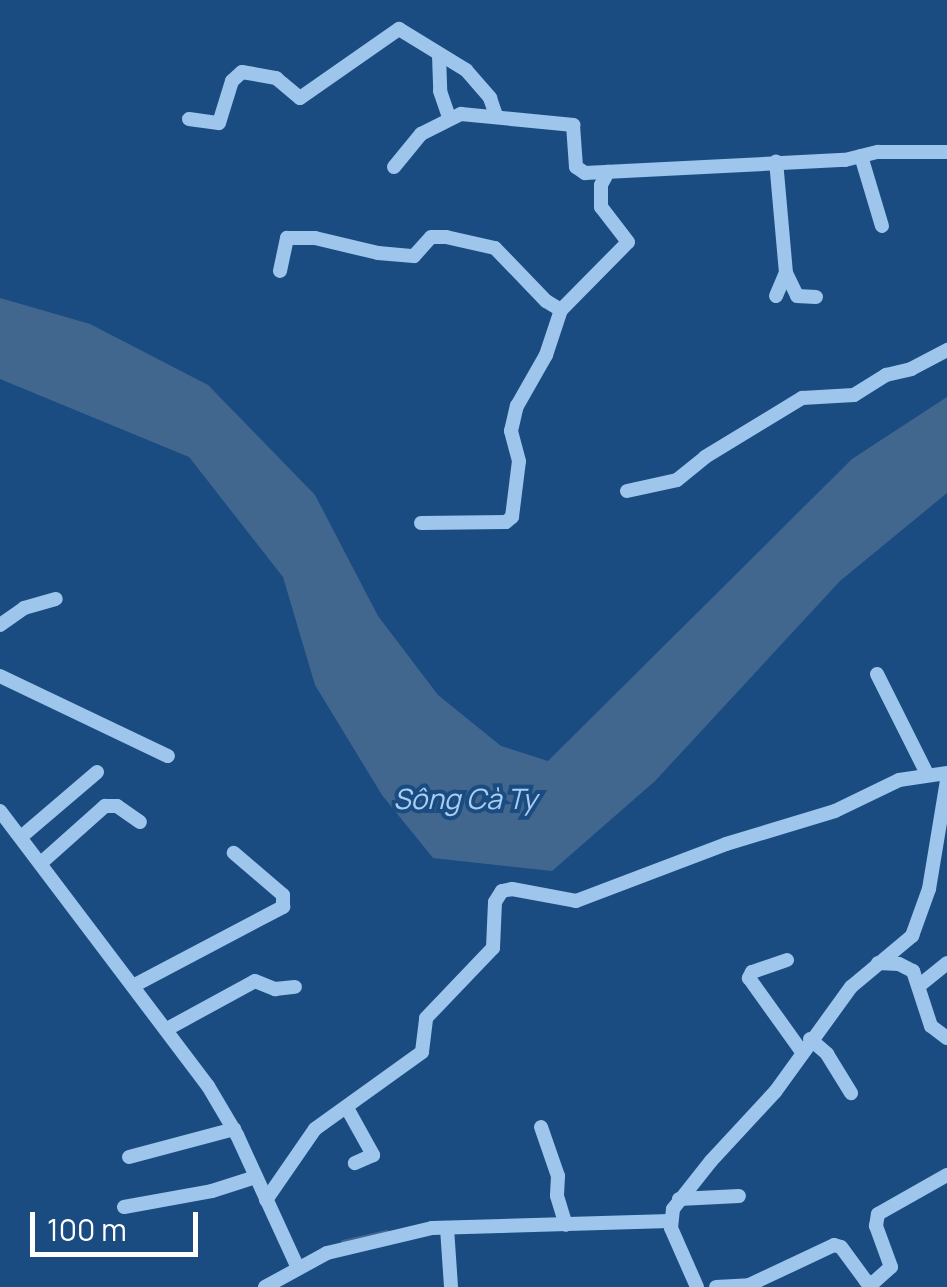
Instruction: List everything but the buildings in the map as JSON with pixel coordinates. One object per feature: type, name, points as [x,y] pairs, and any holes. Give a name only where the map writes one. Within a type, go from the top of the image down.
[{"type":"street","points":[[189,119],[219,123],[232,81],[242,72],[276,78],[300,98],[399,29],[466,70],[490,98],[496,116]]},
{"type":"street","points":[[438,55],[440,91],[449,116]]},
{"type":"street","points":[[394,167],[411,142],[449,116],[496,116],[573,124],[579,170],[608,172],[878,152],[947,152]]},
{"type":"street","points":[[861,156],[882,226]]},
{"type":"street","points":[[776,161],[786,274],[797,296],[816,297]]},
{"type":"street","points":[[421,523],[510,520],[519,461],[512,442],[512,418],[546,355],[561,310],[627,246],[626,235],[600,208],[601,185],[608,172]]},
{"type":"street","points":[[280,271],[286,238],[316,238],[378,254],[414,256],[431,237],[446,238],[495,248],[561,310]]},
{"type":"street","points":[[776,296],[786,274]]},
{"type":"street","points":[[626,491],[677,480],[705,457],[802,398],[854,395],[886,374],[910,369],[947,350]]},
{"type":"street","points":[[0,625],[24,608],[56,599]]},
{"type":"street","points":[[697,1287],[670,1221],[679,1199],[765,1104],[850,987],[912,936],[929,888],[946,785],[927,774],[877,674]]},
{"type":"street","points":[[0,676],[168,756]]},
{"type":"street","points":[[21,837],[97,772]]},
{"type":"street","points":[[266,1200],[312,1132],[422,1052],[426,1018],[494,948],[496,902],[502,891],[512,888],[576,901],[726,844],[826,814],[892,782],[927,774]]},
{"type":"street","points":[[41,863],[105,806],[117,806],[140,822]]},
{"type":"street","points":[[0,810],[166,1029],[234,1129],[293,1260]]},
{"type":"street","points":[[133,986],[283,907],[283,895],[234,854]]},
{"type":"street","points":[[787,960],[752,972],[749,978],[806,1045],[827,1054],[851,1093]]},
{"type":"street","points":[[920,984],[947,962]]},
{"type":"street","points":[[878,963],[908,966],[920,984],[931,1026],[947,1038]]},
{"type":"street","points":[[166,1029],[255,981],[275,989],[295,988]]},
{"type":"street","points":[[347,1108],[373,1155],[355,1163]]},
{"type":"street","points":[[541,1127],[558,1176],[557,1196],[566,1225]]},
{"type":"street","points":[[129,1156],[234,1129]]},
{"type":"street","points":[[716,1287],[750,1285],[834,1245],[841,1247],[866,1281],[873,1283],[891,1267],[876,1226],[878,1214],[947,1175]]},
{"type":"street","points":[[124,1207],[212,1191],[256,1176]]},
{"type":"street","points":[[679,1199],[739,1196]]},
{"type":"street","points":[[265,1287],[293,1260],[447,1228],[670,1221]]},
{"type":"street","points":[[447,1228],[451,1287]]},
{"type":"water","name":"Sông Cà Ty","points":[[0,298],[90,324],[208,385],[315,495],[378,616],[438,695],[501,746],[548,761],[852,459],[947,397],[947,493],[840,581],[655,781],[552,871],[433,858],[382,795],[315,685],[283,577],[189,457],[0,379]]},
{"type":"waterway","points":[[343,1242],[387,1232]]}]
